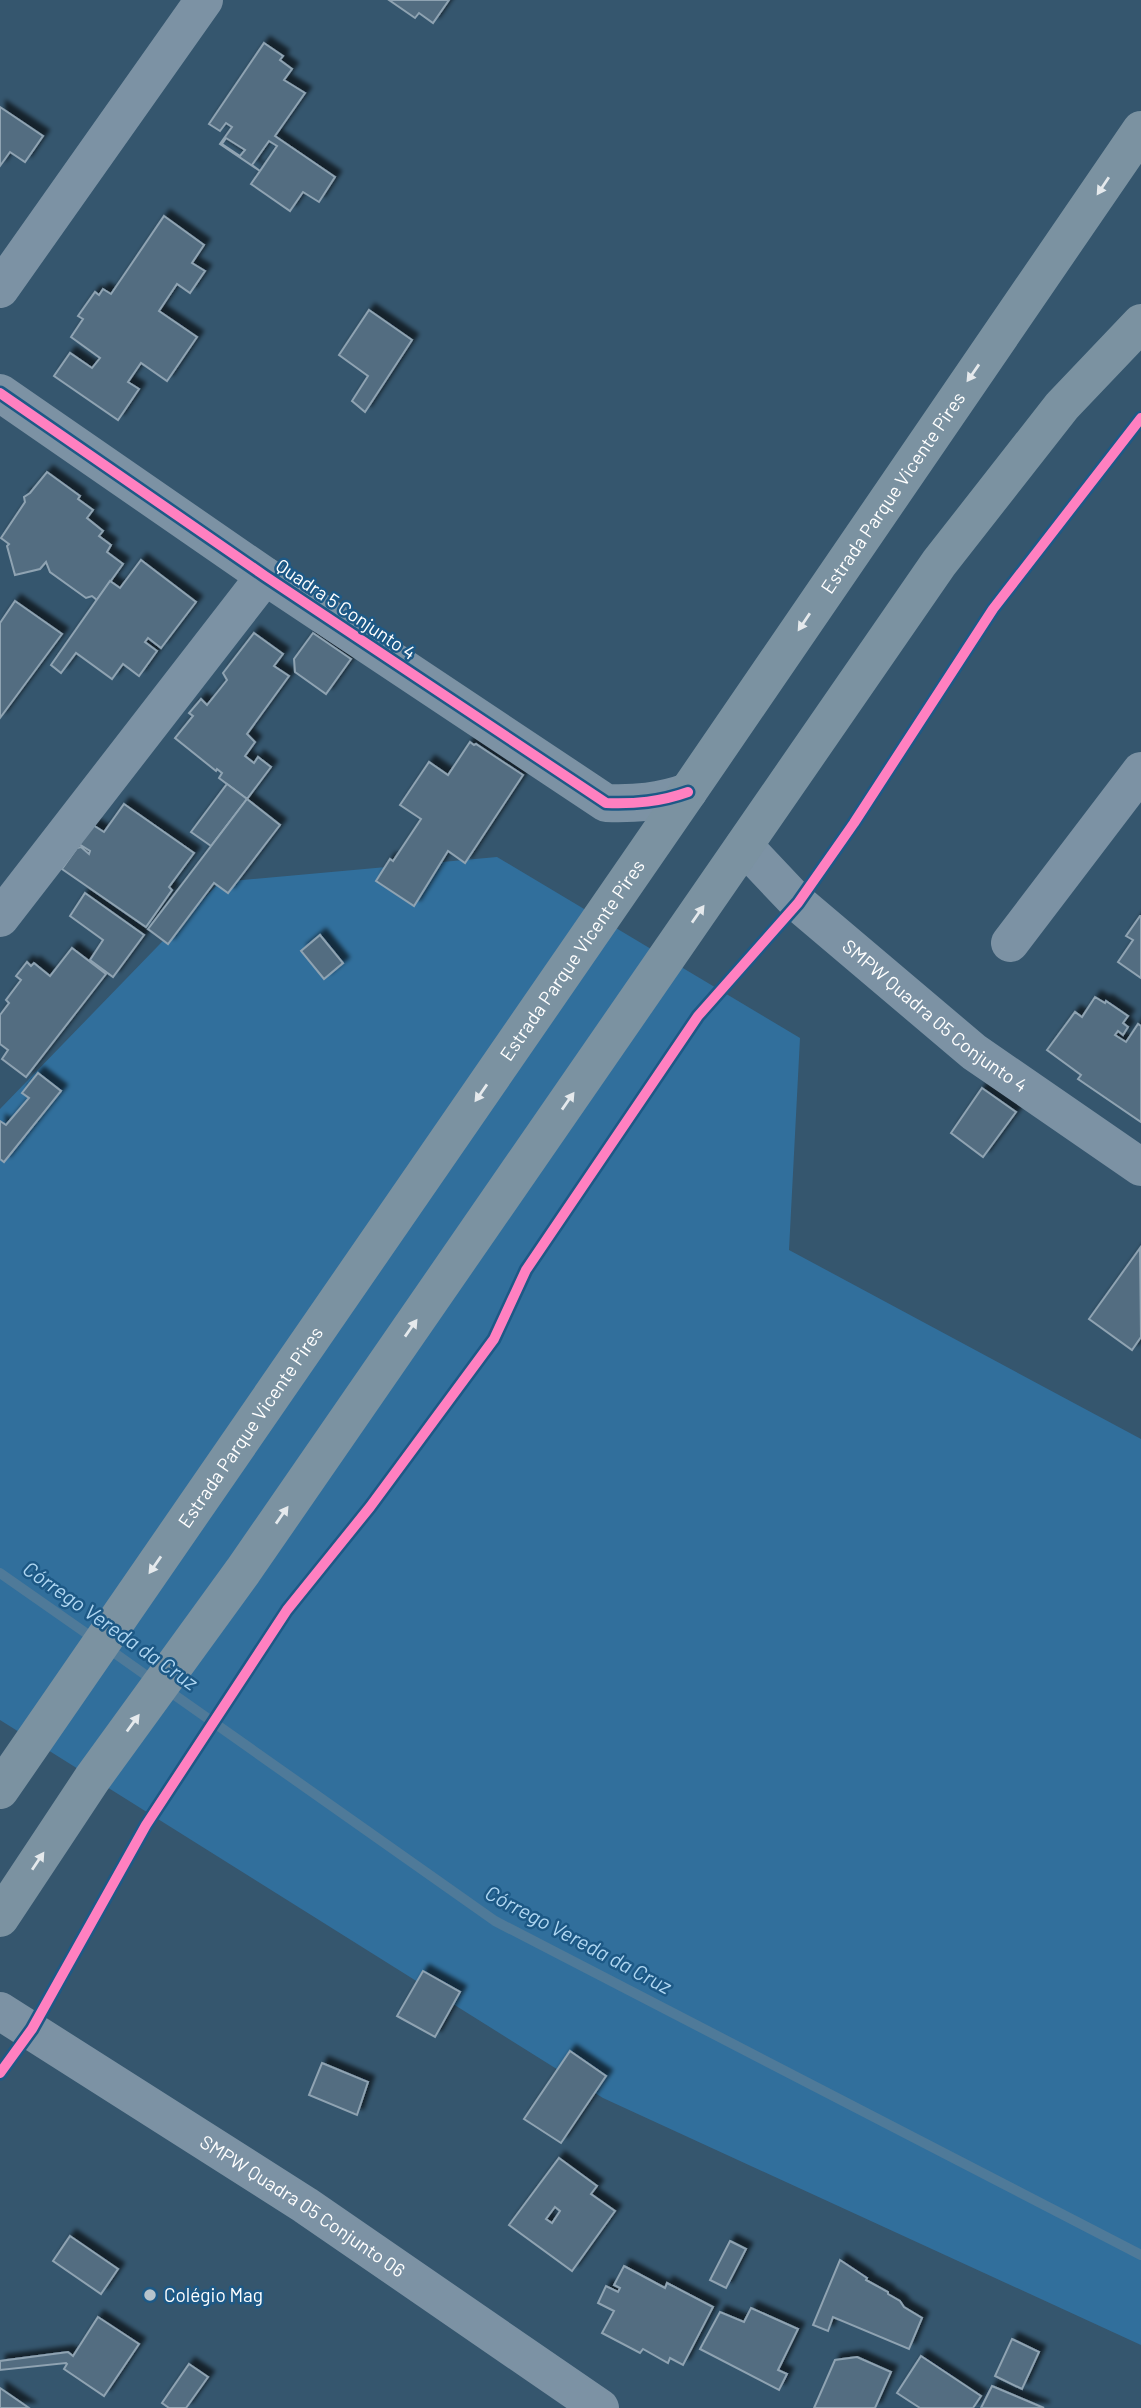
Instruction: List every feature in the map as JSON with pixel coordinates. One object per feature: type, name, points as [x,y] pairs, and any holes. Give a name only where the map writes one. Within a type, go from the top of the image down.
[{"type":"main road","name":"Estrada Parque Vicente Pires","points":[[0,1790],[1141,130]]},
{"type":"main road","points":[[0,1918],[92,1779],[243,1572],[947,553],[1062,407],[1141,323]]},
{"type":"street","points":[[0,289],[204,0]]},
{"type":"street","name":"Quadra 5 Conjunto 4","points":[[0,393],[265,576],[606,803],[663,801],[688,792]]},
{"type":"street","points":[[0,918],[265,576]]},
{"type":"street","points":[[1010,943],[1141,771]]},
{"type":"street","name":"SMPW Quadra 05 Conjunto 4","points":[[744,846],[798,903],[974,1052],[1141,1167]]},
{"type":"street","name":"SMPW Quadra 05 Conjunto 06","points":[[0,2011],[305,2205],[600,2408]]},
{"type":"shaded area","points":[[497,857],[800,1038],[789,1250],[1141,1439],[1141,2345],[603,2098],[0,1720],[0,1109],[220,882]]},
{"type":"building","points":[[389,0],[449,0],[433,23],[419,13],[415,18]]},
{"type":"building","points":[[264,43],[283,56],[280,60],[292,69],[284,80],[305,93],[275,136],[335,177],[319,202],[303,192],[290,211],[251,184],[260,171],[220,144],[232,127],[226,123],[220,131],[209,124]],"holes":[[[226,138],[245,150],[240,156],[222,144]],[[269,141],[277,146],[260,171],[252,165]]]},
{"type":"building","points":[[0,107],[43,136],[25,162],[10,152],[0,166]]},
{"type":"building","points":[[164,216],[204,245],[192,263],[205,271],[190,293],[177,284],[159,311],[197,337],[167,381],[141,363],[128,382],[139,389],[118,420],[54,376],[70,353],[92,368],[100,358],[71,337],[83,319],[78,316],[95,292],[99,295],[103,289],[111,294]]},
{"type":"building","points":[[369,310],[412,340],[365,412],[352,401],[368,376],[339,355]]},
{"type":"building","points":[[47,472],[80,496],[78,499],[93,510],[87,518],[103,531],[99,536],[111,545],[107,552],[123,564],[97,600],[92,596],[86,598],[50,572],[46,562],[40,569],[15,575],[7,546],[9,544],[1,538],[25,502],[24,497]]},
{"type":"building","points":[[141,560],[196,602],[161,648],[148,638],[145,642],[157,651],[139,676],[123,664],[112,679],[76,653],[61,673],[51,665],[110,581],[120,588]]},
{"type":"building","points":[[15,601],[62,634],[0,718],[0,623]]},
{"type":"building","points":[[254,633],[283,654],[274,666],[289,676],[247,734],[255,742],[245,756],[254,763],[258,757],[271,767],[247,799],[219,778],[222,773],[175,738],[193,716],[189,713],[201,699],[207,705],[227,680],[223,673]]},
{"type":"building","points":[[313,633],[351,659],[326,694],[295,672],[294,659]]},
{"type":"building","points":[[470,742],[523,775],[465,863],[448,851],[414,906],[376,881],[421,819],[400,805],[429,762],[448,775]]},
{"type":"building","points":[[227,784],[247,799],[211,846],[191,832]]},
{"type":"building","points":[[247,799],[280,825],[228,893],[214,883],[168,944],[148,929]]},
{"type":"building","points":[[124,804],[194,853],[169,887],[172,890],[146,927],[62,869],[77,848],[81,847],[89,854],[90,851],[79,844],[93,825],[104,832]]},
{"type":"building","points":[[85,893],[144,935],[113,977],[90,960],[103,940],[70,916]]},
{"type":"building","points":[[1140,916],[1141,978],[1118,962],[1133,940],[1126,936]]},
{"type":"building","points":[[320,935],[343,963],[324,979],[301,951]]},
{"type":"building","points":[[72,948],[106,974],[26,1077],[2,1059],[8,1050],[0,1044],[0,1015],[9,1003],[6,1000],[21,980],[16,976],[27,962],[31,966],[34,963],[50,976]]},
{"type":"building","points":[[1095,997],[1128,1016],[1123,1023],[1128,1027],[1123,1035],[1118,1031],[1115,1035],[1126,1042],[1138,1024],[1141,1026],[1141,1122],[1078,1079],[1081,1075],[1047,1050],[1075,1012],[1082,1017]]},
{"type":"building","points":[[38,1073],[61,1091],[4,1162],[0,1159],[0,1121],[6,1125],[29,1098],[22,1093]]},
{"type":"building","points":[[982,1088],[1016,1112],[983,1157],[951,1133]]},
{"type":"building","points":[[1140,1248],[1141,1337],[1132,1350],[1089,1319]]},
{"type":"building","points":[[423,1971],[460,1992],[435,2037],[397,2016]]},
{"type":"building","points":[[570,2051],[606,2076],[561,2143],[524,2119]]},
{"type":"building","points":[[322,2063],[368,2082],[357,2115],[309,2095]]},
{"type":"building","points":[[559,2158],[597,2186],[591,2194],[615,2211],[572,2271],[509,2225]],"holes":[[[555,2207],[560,2211],[552,2223],[546,2219]]]},
{"type":"building","points":[[70,2236],[118,2269],[101,2294],[53,2261]]},
{"type":"building","points":[[730,2241],[746,2249],[726,2288],[710,2280]]},
{"type":"building","points":[[840,2260],[922,2318],[909,2349],[833,2317],[828,2331],[813,2325]]},
{"type":"building","points":[[624,2266],[665,2288],[667,2283],[713,2307],[683,2365],[670,2358],[668,2363],[643,2349],[640,2353],[602,2333],[614,2311],[598,2303],[606,2286],[618,2292],[620,2288],[614,2285]]},
{"type":"building","points":[[751,2308],[798,2329],[778,2370],[787,2374],[779,2390],[700,2349],[720,2312],[744,2322]]},
{"type":"building","points":[[98,2317],[139,2344],[104,2396],[64,2369],[66,2363],[0,2370],[0,2361],[68,2352],[73,2356]]},
{"type":"building","points":[[1012,2339],[1039,2352],[1022,2389],[995,2376]]},
{"type":"building","points":[[921,2356],[981,2396],[973,2408],[920,2408],[897,2393]]},
{"type":"building","points":[[857,2357],[891,2372],[875,2408],[814,2408],[835,2360]]},
{"type":"building","points":[[189,2364],[208,2377],[186,2408],[169,2408],[162,2403]]},
{"type":"building","points":[[992,2386],[1044,2408],[981,2408]]},
{"type":"building","points":[[0,2388],[29,2408],[0,2408]]},
{"type":"waterway","name":"Córrego Vereda da Cruz","points":[[0,1573],[93,1638]]},
{"type":"waterway","name":"Córrego Vereda da Cruz","points":[[106,1647],[154,1681]]},
{"type":"waterway","name":"Córrego Vereda da Cruz","points":[[166,1689],[495,1921],[1141,2255]]},
{"type":"cycle path","points":[[0,393],[265,576],[606,803],[647,802],[688,792]]},
{"type":"cycle path","points":[[0,2073],[32,2029],[146,1825],[287,1610],[370,1507],[494,1339],[526,1270],[698,1016],[798,903],[854,823],[993,609],[1141,418]]},
{"type":"place","name":"Colégio Mag","points":[[150,2295]]}]
